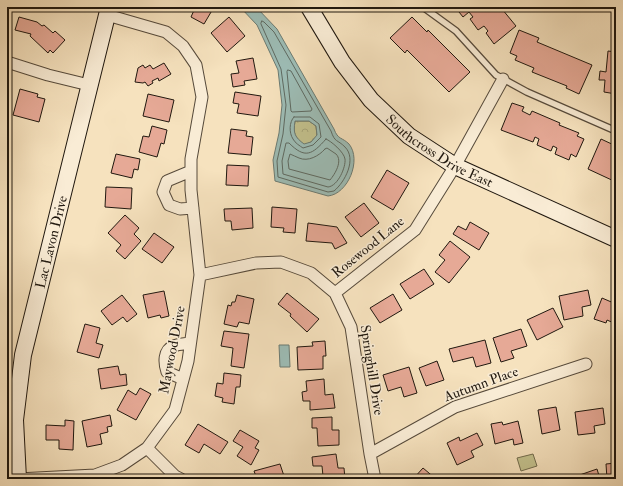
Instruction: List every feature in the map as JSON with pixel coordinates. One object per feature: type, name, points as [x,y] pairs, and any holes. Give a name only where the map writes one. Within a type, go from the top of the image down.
[{"type":"street","name":"Southcross Drive East","points":[[309,7],[342,62],[371,100],[409,136],[455,166],[616,238]]},
{"type":"street","name":"Lac Lavon Drive","points":[[17,479],[15,420],[23,355],[108,11]]},
{"type":"street","name":"Maywood Drive","points":[[17,479],[95,475],[122,465],[147,448],[175,410],[188,361],[200,275],[191,190],[191,159],[202,97],[196,64],[183,46],[166,32],[108,11]]},
{"type":"street","points":[[7,62],[48,75],[89,85]]},
{"type":"street","name":"Rosewood Lane","points":[[336,293],[415,230],[455,166],[503,79]]},
{"type":"street","points":[[191,171],[167,181],[163,192],[169,205],[180,209],[193,208]]},
{"type":"street","name":"Springhill Drive","points":[[200,275],[256,263],[281,262],[311,273],[336,293],[352,327],[370,454],[375,479]]},
{"type":"street","points":[[183,379],[168,372],[164,363],[167,350],[173,346],[190,343]]},
{"type":"street","name":"Autumn Place","points":[[370,454],[455,406],[586,364]]},
{"type":"street","points":[[147,448],[181,479]]},
{"type":"lane","points":[[423,7],[456,31],[496,75],[527,92],[616,131]]},
{"type":"green space","points":[[295,121],[309,121],[316,126],[317,136],[311,142],[304,145],[295,134]]},
{"type":"green space","points":[[533,454],[537,466],[521,471],[517,458]]},
{"type":"water","points":[[240,7],[256,7],[277,29],[337,135],[349,144],[353,151],[354,159],[351,175],[342,189],[335,194],[328,196],[275,181],[273,160],[279,133],[282,105],[278,70],[257,25]],"holes":[[[295,121],[309,121],[316,126],[317,135],[311,142],[304,144],[295,135]]]},
{"type":"water","points":[[279,345],[289,345],[290,367],[280,367]]},
{"type":"building","points":[[193,7],[214,7],[204,24],[191,17],[195,8]]},
{"type":"building","points":[[455,7],[497,7],[500,11],[502,9],[516,26],[494,44],[486,33],[488,31],[484,26],[478,30],[470,19],[473,17],[469,12],[463,17]]},
{"type":"building","points":[[19,17],[37,22],[42,26],[44,25],[53,33],[55,31],[65,40],[53,53],[50,50],[48,53],[30,36],[31,34],[15,30]]},
{"type":"building","points":[[229,17],[245,36],[227,52],[211,33]]},
{"type":"building","points":[[412,17],[427,32],[428,30],[470,72],[449,92],[407,50],[405,53],[390,38]]},
{"type":"building","points":[[519,30],[539,38],[537,42],[592,65],[579,94],[566,88],[567,86],[532,72],[534,68],[515,60],[517,56],[510,53]]},
{"type":"building","points":[[608,51],[616,52],[616,94],[604,92],[605,80],[599,80],[600,71],[606,72]]},
{"type":"building","points":[[253,58],[257,79],[244,81],[245,85],[233,87],[231,74],[239,73],[236,61]]},
{"type":"building","points":[[164,63],[171,74],[159,81],[158,78],[152,81],[153,83],[148,86],[145,82],[135,82],[138,68],[143,65],[145,68],[150,65],[153,69]]},
{"type":"building","points":[[20,89],[38,94],[37,97],[45,99],[39,122],[13,115]]},
{"type":"building","points":[[235,92],[261,96],[258,116],[237,113],[239,104],[233,103]]},
{"type":"building","points":[[148,94],[174,100],[169,122],[143,116]]},
{"type":"building","points":[[512,103],[524,107],[522,111],[530,115],[532,111],[560,123],[559,125],[579,133],[577,136],[584,139],[576,157],[571,154],[569,160],[555,154],[557,148],[553,146],[551,151],[537,145],[539,139],[535,137],[533,142],[501,130]]},
{"type":"building","points":[[152,126],[167,130],[164,144],[161,143],[157,157],[139,152],[143,136],[149,137]]},
{"type":"building","points":[[231,129],[247,131],[246,136],[253,137],[251,155],[228,153]]},
{"type":"building","points":[[601,139],[616,146],[616,182],[588,169]]},
{"type":"building","points":[[116,154],[140,159],[138,170],[134,169],[132,178],[111,173]]},
{"type":"building","points":[[227,165],[249,166],[248,186],[226,185]]},
{"type":"building","points":[[387,170],[409,183],[393,210],[371,197]]},
{"type":"building","points":[[106,187],[132,188],[131,209],[105,207]]},
{"type":"building","points":[[364,203],[379,223],[361,237],[345,217]]},
{"type":"building","points":[[272,207],[297,209],[295,233],[283,232],[284,228],[271,227]]},
{"type":"building","points":[[252,208],[253,228],[232,230],[231,221],[225,221],[224,209]]},
{"type":"building","points":[[125,215],[139,228],[134,234],[141,241],[125,259],[116,251],[121,245],[108,233]]},
{"type":"building","points":[[470,222],[489,233],[479,250],[453,234],[458,226],[466,230]]},
{"type":"building","points":[[308,223],[337,227],[347,243],[335,249],[332,243],[306,241]]},
{"type":"building","points":[[154,233],[174,247],[162,263],[142,249]]},
{"type":"building","points":[[450,241],[470,257],[449,283],[435,272],[445,260],[439,255]]},
{"type":"building","points":[[424,269],[434,284],[410,299],[400,284]]},
{"type":"building","points":[[588,290],[591,305],[582,307],[583,316],[564,320],[559,296]]},
{"type":"building","points":[[164,291],[169,316],[161,318],[160,315],[148,318],[143,295]]},
{"type":"building","points":[[287,293],[319,319],[307,332],[290,316],[291,314],[278,304]]},
{"type":"building","points":[[393,294],[402,310],[380,323],[370,308]]},
{"type":"building","points":[[122,295],[137,314],[127,322],[123,317],[112,325],[101,311]]},
{"type":"building","points":[[237,295],[254,299],[249,324],[239,322],[237,327],[224,324],[228,305],[231,306],[232,302],[235,302]]},
{"type":"building","points":[[602,298],[616,304],[616,324],[607,320],[606,323],[594,319]]},
{"type":"building","points":[[553,308],[563,327],[537,340],[527,320]]},
{"type":"building","points":[[85,324],[100,328],[96,343],[103,345],[99,358],[77,352]]},
{"type":"building","points":[[521,329],[527,346],[511,351],[514,358],[501,362],[493,338]]},
{"type":"building","points":[[224,331],[249,334],[244,368],[231,366],[233,348],[221,346]]},
{"type":"building","points":[[485,340],[491,363],[476,367],[473,357],[453,362],[449,349]]},
{"type":"building","points":[[325,341],[326,356],[323,356],[323,369],[298,370],[297,347],[313,346],[312,342]]},
{"type":"building","points":[[437,361],[444,380],[426,386],[419,368]]},
{"type":"building","points":[[118,366],[120,375],[126,374],[127,385],[101,389],[98,369]]},
{"type":"building","points":[[409,367],[417,393],[404,397],[401,387],[388,391],[383,375]]},
{"type":"building","points":[[224,373],[241,375],[240,387],[236,387],[234,404],[222,402],[223,398],[215,396],[217,383],[223,384]]},
{"type":"building","points":[[324,379],[325,395],[333,394],[335,408],[310,410],[310,401],[303,401],[302,392],[307,391],[306,381]]},
{"type":"building","points":[[140,388],[151,394],[136,420],[117,410],[128,390],[136,395]]},
{"type":"building","points":[[556,407],[560,430],[542,434],[538,410]]},
{"type":"building","points":[[603,408],[605,424],[594,426],[595,433],[578,435],[575,412]]},
{"type":"building","points":[[110,415],[112,426],[107,427],[108,432],[100,434],[102,444],[87,447],[82,421]]},
{"type":"building","points":[[332,417],[332,430],[339,430],[339,445],[318,446],[317,428],[312,428],[312,418]]},
{"type":"building","points":[[65,420],[74,421],[73,450],[59,449],[59,440],[46,440],[46,425],[65,426]]},
{"type":"building","points":[[518,421],[523,443],[514,445],[513,439],[495,444],[491,424],[502,422],[503,425]]},
{"type":"building","points":[[198,424],[228,442],[220,454],[204,444],[199,453],[185,445]]},
{"type":"building","points":[[240,430],[259,441],[255,448],[259,450],[251,465],[237,456],[243,447],[233,441]]},
{"type":"building","points":[[477,433],[483,445],[471,451],[474,457],[457,465],[447,443],[459,437],[460,441]]},
{"type":"building","points":[[336,454],[338,468],[344,468],[345,479],[329,479],[329,475],[323,476],[322,466],[313,466],[312,457]]},
{"type":"building","points":[[616,463],[616,479],[607,479],[606,464]]},
{"type":"building","points":[[280,464],[285,479],[257,479],[254,471]]},
{"type":"building","points":[[423,468],[436,479],[413,479]]},
{"type":"building","points":[[597,469],[600,479],[571,479],[571,478]]}]
